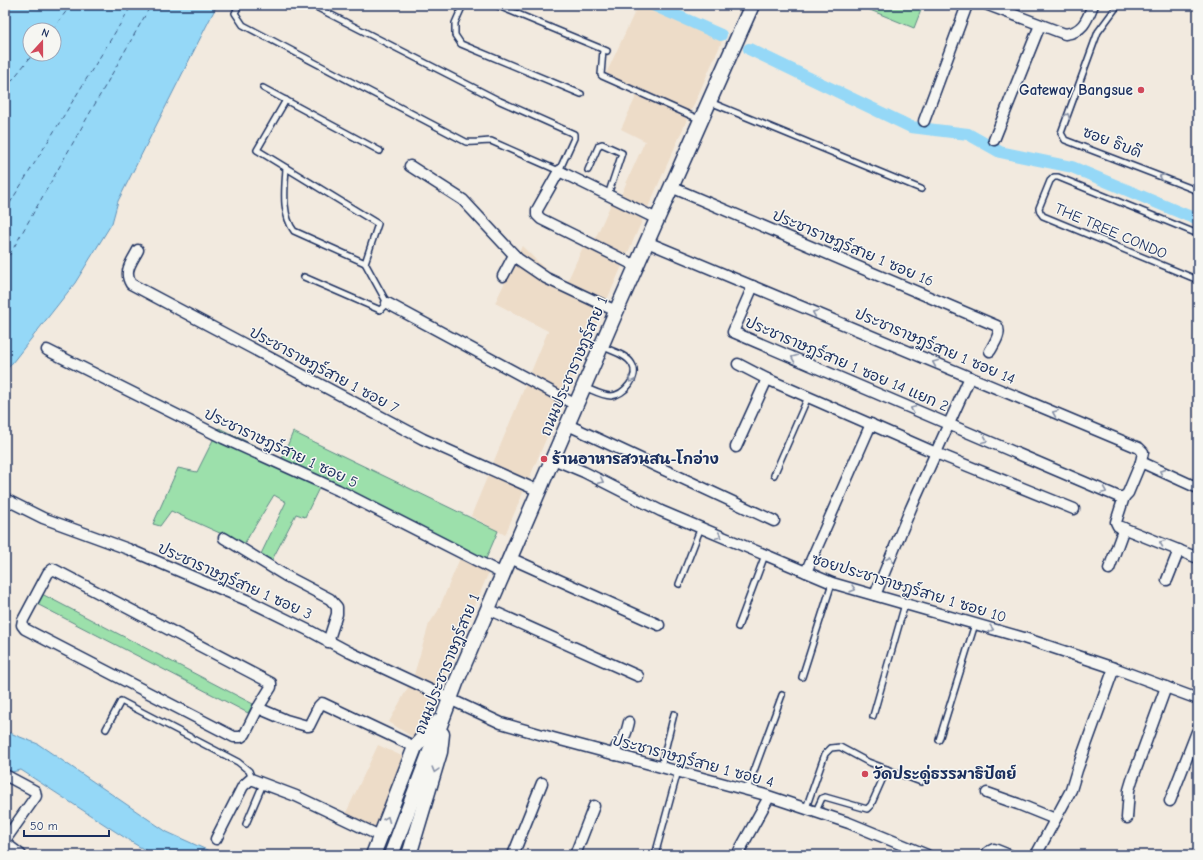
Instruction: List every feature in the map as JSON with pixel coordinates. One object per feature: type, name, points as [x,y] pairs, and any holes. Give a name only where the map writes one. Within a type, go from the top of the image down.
[{"type":"main road","name":"ถนนประชาราษฎร์สาย 1","points":[[391,855],[442,718],[488,609],[616,311],[752,5]]},
{"type":"main road","points":[[373,855],[415,747],[430,729],[442,718]]},
{"type":"main road","points":[[412,854],[440,752],[443,732],[442,718]]},
{"type":"street","points":[[924,121],[967,5]]},
{"type":"street","points":[[988,5],[1065,34],[1077,31],[1084,24],[1093,5]]},
{"type":"street","points":[[994,140],[1040,25]]},
{"type":"street","points":[[410,166],[463,200],[514,255],[546,278],[616,311]]},
{"type":"street","points":[[636,266],[541,219],[537,215],[537,210],[559,171],[657,218]]},
{"type":"street","name":"ประชาราษฎร์สาย 1 ซอย 16","points":[[671,187],[997,326],[999,328],[999,332],[990,351]]},
{"type":"street","name":"ประชาราษฎร์สาย 1 ซอย 14","points":[[647,242],[1139,448],[1143,452],[1141,462]]},
{"type":"street","name":"ประชาราษฎร์สาย 1 ซอย 7","points":[[138,250],[127,271],[127,277],[130,284],[423,439],[539,491]]},
{"type":"street","points":[[503,276],[514,255]]},
{"type":"street","name":"ประชาราษฎร์สาย 1 ซอย 14 แยก 2","points":[[753,286],[733,332],[949,424]]},
{"type":"street","points":[[387,303],[576,406]]},
{"type":"street","name":"ประชาราษฎร์สาย 1 ซอย 5","points":[[47,350],[223,438],[338,490],[504,574]]},
{"type":"street","points":[[738,364],[767,380],[936,453],[1074,509]]},
{"type":"street","points":[[875,595],[911,508],[970,377]]},
{"type":"street","points":[[736,447],[767,380]]},
{"type":"street","points":[[806,572],[871,424]]},
{"type":"street","points":[[949,424],[1124,498]]},
{"type":"street","points":[[568,425],[774,521]]},
{"type":"street","name":"ซอยประชาราษฎร์สาย 1 ซอย 10","points":[[553,459],[584,472],[661,511],[832,583],[1024,638],[1114,668],[1198,699]]},
{"type":"street","points":[[1198,488],[1141,462],[1128,493],[1124,498],[1116,522],[1118,526],[1198,558]]},
{"type":"street","name":"ประชาราษฎร์สาย 1 ซอย 3","points":[[5,499],[43,518],[128,549],[249,601],[308,630],[328,642],[450,699]]},
{"type":"street","points":[[1109,569],[1124,528]]},
{"type":"street","points":[[224,538],[286,576],[330,599],[337,607],[337,614],[328,642]]},
{"type":"street","points":[[1167,580],[1179,550]]},
{"type":"street","points":[[510,558],[659,625]]},
{"type":"street","points":[[53,569],[271,683],[271,687],[258,708],[246,734],[240,737],[234,737],[25,629],[22,625],[23,620],[48,573],[53,569]]},
{"type":"street","points":[[488,609],[638,676]]},
{"type":"street","points":[[1036,855],[1071,790],[1076,770],[1114,668]]},
{"type":"street","points":[[1127,818],[1132,780],[1166,687]]},
{"type":"street","name":"ประชาราษฎร์สาย 1 ซอย 4","points":[[450,699],[501,723],[747,790],[816,811],[849,822],[927,855]]},
{"type":"street","points":[[258,708],[286,720],[309,726],[322,703],[415,747]]},
{"type":"street","points":[[615,755],[617,746],[626,735],[629,722]]},
{"type":"street","points":[[1170,801],[1198,729]]},
{"type":"street","points":[[5,775],[35,791],[36,796],[5,842],[21,855]]},
{"type":"street","points":[[216,839],[243,786],[250,779],[296,796],[380,836]]},
{"type":"street","points":[[512,855],[542,783]]},
{"type":"street","points":[[987,793],[1055,819]]},
{"type":"street","points":[[737,855],[769,797]]},
{"type":"street","points":[[576,855],[594,806]]},
{"type":"street","points":[[986,855],[994,849],[1009,855]]},
{"type":"lane","points":[[239,5],[235,13],[243,25],[466,142],[475,143],[491,141],[559,171],[574,138],[574,134],[500,101],[312,5]]},
{"type":"lane","points":[[463,5],[455,23],[455,35],[461,44],[581,94]]},
{"type":"lane","name":"ซอย ธิบดี","points":[[1118,5],[1098,32],[1060,133],[1065,140],[1198,191]]},
{"type":"lane","points":[[499,6],[605,51],[602,76],[701,120]]},
{"type":"lane","points":[[263,88],[380,151]]},
{"type":"lane","points":[[286,100],[257,150],[378,224],[365,263]]},
{"type":"lane","points":[[709,102],[921,189]]},
{"type":"lane","points":[[588,170],[598,144],[602,144],[622,153],[608,195]]},
{"type":"lane","points":[[286,168],[285,204],[286,217],[289,225],[294,231],[365,263],[387,303],[380,310],[304,277]]},
{"type":"lane","name":"THE TREE CONDO","points":[[1198,234],[1058,177],[1054,177],[1050,181],[1039,208],[1043,216],[1198,280]]},
{"type":"lane","points":[[584,387],[610,396],[625,391],[632,379],[635,370],[632,363],[622,355],[602,346]]},
{"type":"lane","points":[[774,475],[808,397]]},
{"type":"lane","points":[[679,584],[701,527]]},
{"type":"lane","points":[[738,627],[765,555]]},
{"type":"lane","points":[[802,677],[832,583]]},
{"type":"lane","points":[[873,716],[905,604]]},
{"type":"lane","points":[[940,740],[975,624]]},
{"type":"lane","points":[[747,790],[782,695]]},
{"type":"lane","points":[[106,729],[121,701],[238,762],[249,771],[252,779]]},
{"type":"lane","points":[[661,767],[674,714]]},
{"type":"lane","points":[[806,808],[825,754],[831,748],[840,747],[868,762],[921,782]]},
{"type":"lane","points":[[816,811],[822,798],[825,797],[867,809],[870,807],[887,769]]},
{"type":"lane","points":[[655,855],[678,772]]},
{"type":"lane","points":[[246,824],[263,784]]},
{"type":"shaded area","points":[[638,5],[647,5],[723,39],[573,376],[505,535],[471,516],[548,331],[495,303],[522,246],[547,271],[567,282],[588,236],[595,239],[615,195],[620,197],[645,141],[621,129],[639,90],[606,74]]},
{"type":"shaded area","points":[[460,558],[489,572],[417,740],[389,722],[413,678],[429,624],[438,611]]},
{"type":"shaded area","points":[[378,745],[406,758],[378,833],[344,817]]},
{"type":"green space","points":[[858,5],[923,5],[914,28]]},
{"type":"green space","points":[[219,428],[282,459],[293,432],[498,531],[482,568],[320,486],[305,517],[296,514],[272,560],[261,554],[286,502],[274,495],[244,544],[171,511],[160,526],[153,524],[178,468],[197,472]]},
{"type":"green space","points":[[40,593],[253,704],[248,713],[35,603]]},
{"type":"water","points":[[5,5],[217,5],[118,201],[112,223],[75,283],[5,372]]},
{"type":"water","points":[[5,731],[38,744],[167,832],[218,855],[154,855],[21,770],[7,773],[5,771]]},
{"type":"waterway","points":[[653,5],[721,35]]},
{"type":"waterway","points":[[749,49],[911,127],[968,134],[1000,152],[1072,167],[1198,220]]},
{"type":"ferry route","points":[[58,22],[71,5]]},
{"type":"ferry route","points":[[5,211],[132,5]]},
{"type":"ferry route","points":[[5,263],[151,5]]},
{"type":"ferry route","points":[[5,89],[27,62]]},
{"type":"place","name":"Gateway Bangsue","points":[[1141,90]]},
{"type":"place","name":"ร้านอาหารสวนสน-โกอ่าง","points":[[544,459]]},
{"type":"place","name":"วัดประดู่ธรรมาธิปัตย์","points":[[865,774]]}]
